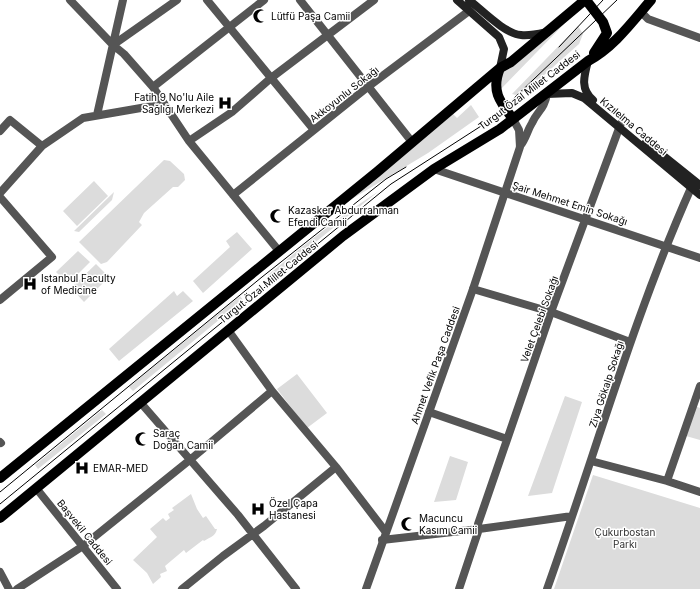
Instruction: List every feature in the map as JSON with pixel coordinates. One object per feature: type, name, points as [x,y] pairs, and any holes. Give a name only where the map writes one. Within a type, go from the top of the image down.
[{"type":"main road","points":[[457,0],[498,37],[504,50],[500,68],[496,77],[496,91],[502,104],[513,119]]},
{"type":"main road","points":[[469,0],[507,30],[515,34],[527,35],[547,32]]},
{"type":"main road","points":[[586,0],[604,22],[607,33],[600,46],[588,61]]},
{"type":"main road","name":"Turgut Özal Millet Caddesi","points":[[0,478],[412,142],[500,68],[511,62],[586,0]]},
{"type":"main road","name":"Turgut Özal Millet Caddesi","points":[[0,518],[343,236],[434,169],[513,119],[588,61],[598,55],[609,46],[651,0]]},
{"type":"main road","name":"Kızılelma Caddesi","points":[[588,61],[584,76],[586,94],[621,125]]},
{"type":"main road","name":"Kızılelma Caddesi","points":[[547,94],[572,93],[584,98],[697,182],[700,195]]},
{"type":"street","points":[[70,0],[113,45],[124,54],[153,87],[188,141],[278,251]]},
{"type":"street","points":[[97,115],[123,0]]},
{"type":"street","points":[[113,45],[177,0]]},
{"type":"street","points":[[207,0],[314,130]]},
{"type":"street","points":[[153,87],[264,0]]},
{"type":"street","points":[[300,0],[326,35],[370,86],[412,142]]},
{"type":"street","points":[[188,141],[232,112],[271,78],[374,0]]},
{"type":"street","name":"Akkoyunlu Sokağı","points":[[233,195],[370,86],[469,11]]},
{"type":"street","points":[[640,12],[648,19],[700,38]]},
{"type":"street","name":"Ahmet Vefik Paşa Caddesi","points":[[366,589],[385,531],[473,289],[520,147],[526,138],[532,123],[545,105],[547,94]]},
{"type":"street","points":[[0,193],[42,146],[83,118],[164,104]]},
{"type":"street","points":[[513,119],[519,130],[520,147]]},
{"type":"street","points":[[0,131],[10,120],[42,146]]},
{"type":"street","name":"Velet Çelebi Sokağı","points":[[459,589],[551,312],[621,125]]},
{"type":"street","name":"Şair Mehmet Emin Sokağı","points":[[434,169],[665,245],[700,258]]},
{"type":"street","name":"Ziya Gökalp Sokağı","points":[[547,589],[630,342],[665,245],[697,182]]},
{"type":"street","points":[[0,197],[52,257],[0,300]]},
{"type":"street","points":[[473,289],[551,312],[630,342]]},
{"type":"street","points":[[228,330],[272,391],[336,467],[385,531]]},
{"type":"street","points":[[667,481],[700,386]]},
{"type":"street","points":[[17,589],[83,546],[191,459],[272,391]]},
{"type":"street","points":[[140,402],[191,459],[296,589]]},
{"type":"street","points":[[429,412],[508,439]]},
{"type":"street","points":[[591,461],[667,481],[700,492]]},
{"type":"street","points":[[182,589],[223,556],[253,535],[336,467]]},
{"type":"street","name":"Başvekil Caddesi","points":[[36,488],[117,589]]},
{"type":"street","points":[[382,540],[479,526],[572,516]]},
{"type":"street","points":[[0,572],[5,586]]},
{"type":"green space","points":[[568,20],[499,91],[496,77]]},
{"type":"green space","points":[[578,26],[583,34],[579,44],[526,91],[516,95],[512,94]]},
{"type":"green space","points":[[471,105],[479,117],[428,153],[342,205],[453,114],[457,118]]},
{"type":"green space","points":[[164,160],[170,161],[184,174],[185,180],[178,187],[173,187],[144,213],[139,222],[142,225],[107,262],[101,264],[79,242]]},
{"type":"green space","points":[[94,181],[108,196],[77,226],[63,211]]},
{"type":"green space","points":[[379,191],[271,278],[268,275],[322,231]]},
{"type":"green space","points":[[114,192],[112,200],[79,232],[74,231]]},
{"type":"green space","points":[[237,232],[252,249],[203,293],[193,281],[230,247],[226,241]]},
{"type":"green space","points":[[78,251],[90,262],[68,284],[56,272]]},
{"type":"green space","points":[[96,264],[109,277],[84,302],[71,288]]},
{"type":"green space","points":[[174,291],[177,296],[183,291],[193,301],[119,361],[109,349]]},
{"type":"green space","points":[[240,296],[243,300],[133,391],[129,387]]},
{"type":"green space","points":[[297,374],[327,413],[307,428],[277,389]]},
{"type":"green space","points":[[565,396],[582,402],[552,493],[528,496]]},
{"type":"green space","points":[[695,406],[700,408],[700,440],[686,436]]},
{"type":"green space","points":[[102,410],[106,414],[38,469],[35,465]]},
{"type":"green space","points":[[450,456],[468,462],[456,500],[434,502]]},
{"type":"green space","name":"Çukurbostan Parkı","points":[[593,475],[700,508],[700,589],[554,589]]},
{"type":"green space","points":[[191,494],[197,509],[203,518],[206,516],[215,529],[217,529],[216,532],[186,553],[184,550],[165,566],[167,571],[160,574],[161,577],[153,584],[147,573],[133,560],[157,537],[150,529],[163,518],[166,521],[170,518],[168,514],[174,510],[172,508]]},
{"type":"tram line","points":[[559,47],[603,0]]},
{"type":"tram line","points":[[0,504],[391,184],[492,119],[617,0]]},
{"type":"tram line","points":[[0,492],[262,277],[386,179],[406,167]]},
{"type":"place","name":"Lütfü Paşa Camii","points":[[260,16]]},
{"type":"place","name":"Fatih 9 No'lu Aile Sağlığı Merkezi","points":[[225,103]]},
{"type":"place","name":"Kazasker Abdurrahman Efendi Camii","points":[[277,216]]},
{"type":"place","name":"Istanbul Faculty of Medicine","points":[[30,284]]},
{"type":"place","name":"Saraç Doğan Camii","points":[[142,439]]},
{"type":"place","name":"EMAR-MED","points":[[82,468]]},
{"type":"place","name":"Özel Çapa Hastanesi","points":[[258,509]]},
{"type":"place","name":"Macuncu Kasım Camii","points":[[408,524]]}]
